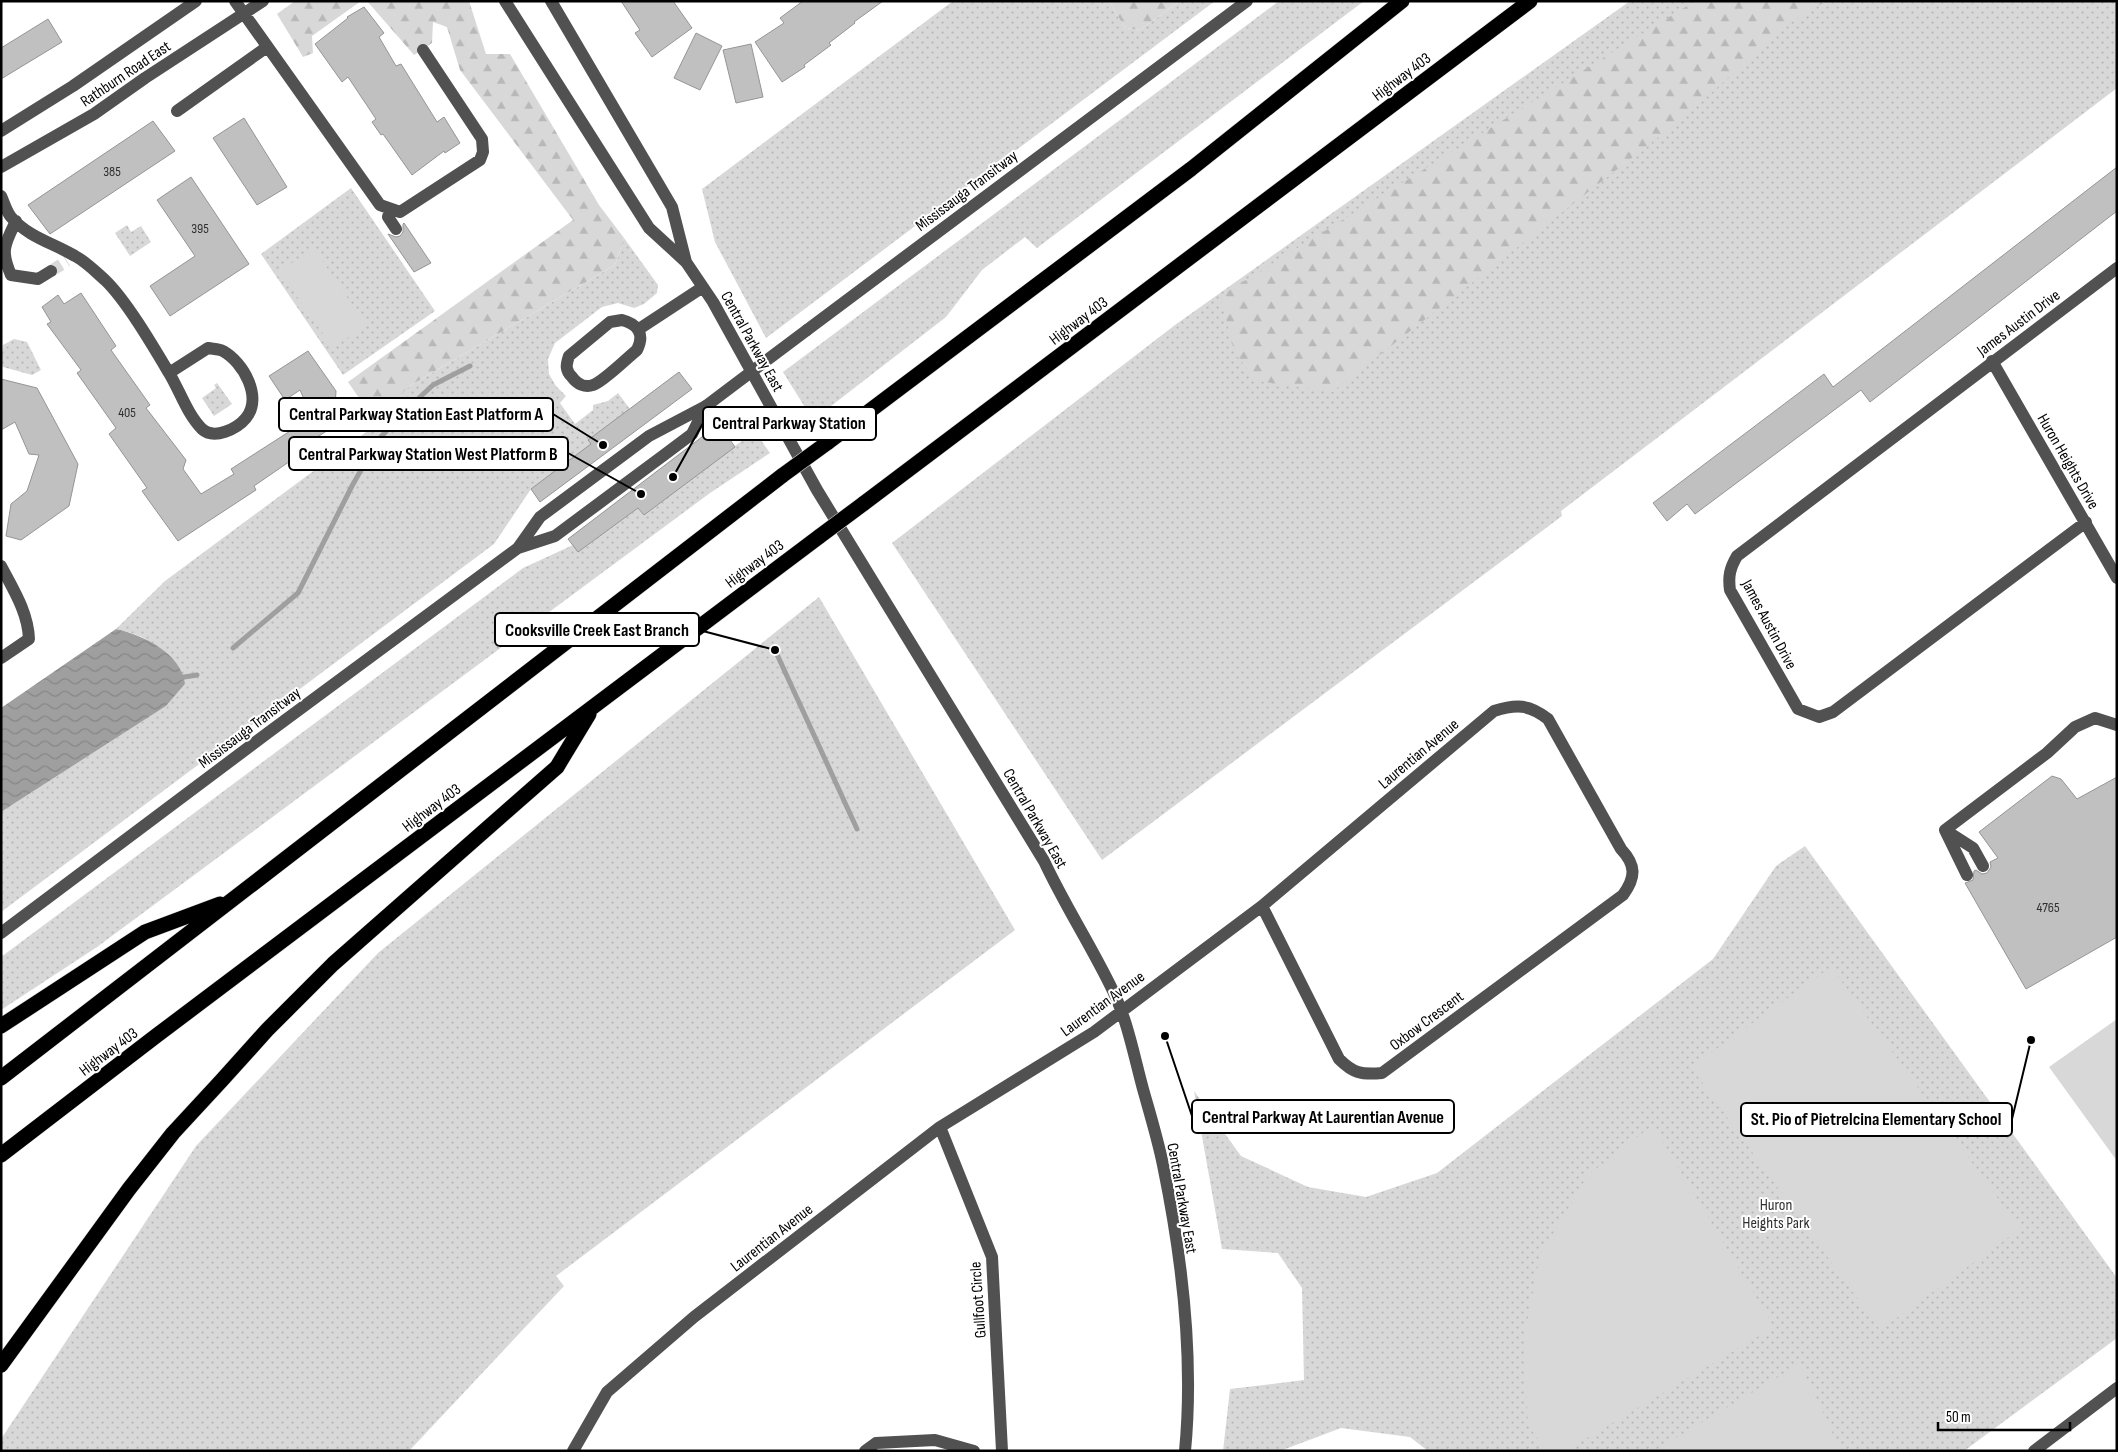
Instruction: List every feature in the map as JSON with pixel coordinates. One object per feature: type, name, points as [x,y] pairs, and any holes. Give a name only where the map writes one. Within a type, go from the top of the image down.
[{"type":"highway","points":[[1,1078],[236,899],[784,475],[1191,169],[1402,1]]},
{"type":"highway","name":"Highway 403","points":[[1,1155],[164,1030],[1530,1]]},
{"type":"highway","points":[[1,1365],[129,1189],[174,1133],[267,1030],[333,964],[557,767],[594,707]]},
{"type":"highway","points":[[1,1026],[145,932],[236,899]]},
{"type":"street","name":"Rathburn Road East","points":[[1,131],[73,86],[196,1]]},
{"type":"street","points":[[235,1],[380,205],[400,212],[480,160],[483,152],[482,139],[423,50]]},
{"type":"street","name":"Rathburn Road East","points":[[1,167],[94,114],[263,1]]},
{"type":"street","name":"Central Parkway East","points":[[505,1],[649,228],[686,262],[703,287],[817,490],[1044,861],[1113,992],[1128,1032],[1163,1165],[1182,1285],[1188,1421],[1185,1451]]},
{"type":"street","name":"Central Parkway East","points":[[551,1],[672,207],[686,262]]},
{"type":"street","name":"Mississauga Transitway","points":[[1,933],[518,548],[540,517],[649,436],[706,406],[1247,1]]},
{"type":"street","points":[[177,110],[267,47]]},
{"type":"street","points":[[1,196],[10,216],[37,239],[77,256],[106,280],[169,373],[191,414],[203,430],[219,434],[233,428],[246,418],[253,399],[248,379],[235,360],[221,350],[208,348],[169,373]]},
{"type":"street","points":[[390,210],[388,217],[396,229]]},
{"type":"street","points":[[16,221],[6,242],[4,260],[11,275],[38,279],[50,271]]},
{"type":"street","name":"James Austin Drive","points":[[2086,522],[1833,712],[1819,717],[1798,709],[1730,590],[1728,578],[1731,566],[1737,556],[2117,268]]},
{"type":"street","points":[[639,329],[703,287]]},
{"type":"street","points":[[622,320],[633,322],[639,329],[640,344],[637,350],[595,385],[582,385],[575,382],[567,372],[566,364],[569,356],[610,322],[622,320]]},
{"type":"street","name":"Huron Heights Drive","points":[[1992,361],[2117,578]]},
{"type":"street","name":"Mississauga Transitway","points":[[518,548],[555,536],[671,450],[692,434],[706,406]]},
{"type":"street","points":[[1,566],[29,625],[30,639],[1,658]]},
{"type":"street","name":"Laurentian Avenue","points":[[573,1451],[607,1392],[694,1317],[940,1127],[1094,1032],[1262,906],[1494,711],[1510,706],[1531,709],[1548,718],[1621,849]]},
{"type":"street","points":[[1945,830],[2047,753],[2075,727],[2095,718],[2117,725]]},
{"type":"street","points":[[1945,830],[1973,848],[1983,866]]},
{"type":"street","points":[[1945,830],[1967,875]]},
{"type":"street","name":"Oxbow Crescent","points":[[1262,906],[1339,1059],[1349,1069],[1365,1075],[1382,1073],[1623,895],[1631,884],[1633,871],[1629,857],[1621,849]]},
{"type":"street","name":"Gullfoot Circle","points":[[940,1127],[992,1257],[1002,1451]]},
{"type":"street","points":[[2034,1451],[2117,1388]]},
{"type":"street","points":[[865,1451],[876,1443],[935,1440],[974,1451]]},
{"type":"green space","points":[[295,1],[361,1],[312,36],[313,53],[303,57],[277,14]]},
{"type":"green space","points":[[367,1],[469,1],[486,54],[510,54],[599,205],[624,238],[615,265],[408,387],[377,424],[348,382],[573,220],[460,70],[447,27],[433,22],[432,43],[414,55]]},
{"type":"green space","points":[[953,1],[1109,1],[1125,28],[1140,30],[1180,1],[1215,1],[766,338],[715,242],[702,189]]},
{"type":"green space","points":[[1109,1],[1180,1],[1140,30],[1125,28]]},
{"type":"green space","points":[[1279,1],[1364,1],[1037,248],[1025,237],[982,270],[946,317],[813,420],[783,372]]},
{"type":"green space","points":[[1630,1],[2117,1],[2117,88],[1561,511],[1562,516],[1102,860],[892,543],[1175,325]]},
{"type":"green space","points":[[1695,1],[1826,1],[1787,25],[1683,118],[1332,392],[1258,381],[1235,354],[1220,296]]},
{"type":"green space","points":[[351,188],[435,311],[343,375],[261,254]]},
{"type":"green space","points":[[127,225],[131,232],[141,226],[151,242],[130,256],[115,233]]},
{"type":"green space","points":[[624,238],[658,285],[657,293],[644,304],[634,308],[618,303],[602,307],[555,343],[548,359],[549,374],[556,386],[566,396],[560,403],[575,424],[593,410],[593,405],[608,401],[618,393],[630,409],[588,440],[591,445],[531,489],[494,544],[1,912],[1,812],[166,706],[185,684],[171,662],[158,647],[141,637],[116,629],[165,581],[377,424],[408,387],[615,265]]},
{"type":"green space","points":[[313,247],[366,325],[333,348],[280,272]]},
{"type":"green space","points":[[14,339],[27,342],[41,370],[32,375],[3,367],[1,362],[3,345]]},
{"type":"green space","points":[[217,383],[232,404],[214,416],[202,398],[216,388],[214,385]]},
{"type":"green space","points":[[753,437],[760,439],[770,453],[710,493],[97,947],[1,1010],[1,957],[523,568],[573,545],[578,552],[638,508],[644,515],[743,440]]},
{"type":"green space","points":[[819,597],[1015,930],[556,1276],[564,1286],[409,1451],[1,1451],[1,1439],[196,1146],[378,953]]},
{"type":"green space","name":"Huron Heights Park","points":[[1805,846],[2117,1278],[2117,1338],[1964,1451],[1428,1451],[1410,1437],[1341,1428],[1280,1451],[1223,1451],[1230,1389],[1304,1380],[1302,1288],[1278,1253],[1222,1249],[1194,1091],[1241,1156],[1308,1187],[1366,1197],[1437,1173],[1713,959],[1776,866]]},
{"type":"green space","points":[[1831,967],[2020,1229],[1880,1330],[1691,1067]]},
{"type":"green space","points":[[2117,1019],[2117,1161],[2049,1067]]},
{"type":"green space","points":[[1653,1125],[1774,1327],[1565,1451],[1546,1451],[1528,1425],[1524,1338],[1540,1255],[1588,1175]]},
{"type":"green space","points":[[1800,1364],[1841,1451],[1654,1451]]},
{"type":"water","points":[[116,629],[138,636],[159,647],[176,663],[182,673],[185,684],[166,706],[1,812],[1,708]]},
{"type":"building","points":[[621,1],[673,1],[692,28],[652,57],[635,33],[640,30]]},
{"type":"building","points":[[803,1],[883,1],[829,43],[831,45],[804,65],[805,67],[782,82],[755,42],[784,23],[780,18]]},
{"type":"building","points":[[364,7],[384,33],[379,37],[396,66],[401,64],[437,122],[444,117],[460,143],[445,153],[444,151],[412,175],[383,134],[381,135],[372,122],[376,119],[348,77],[342,82],[315,44],[347,17]]},
{"type":"building","points":[[48,19],[62,42],[1,79],[1,48]]},
{"type":"building","points":[[696,33],[722,46],[700,90],[674,78]]},
{"type":"building","points":[[751,44],[763,97],[736,103],[723,50]]},
{"type":"building","points":[[244,118],[287,187],[257,205],[213,138]]},
{"type":"building","points":[[153,121],[175,151],[50,234],[28,205]]},
{"type":"building","points":[[2117,167],[2117,211],[1870,402],[1861,390],[1695,514],[1687,504],[1667,521],[1653,503],[1824,374],[1833,387]]},
{"type":"building","points":[[191,177],[249,264],[170,316],[150,286],[195,256],[157,200]]},
{"type":"building","points":[[404,223],[431,263],[414,272],[388,234],[396,237],[400,236],[403,232]]},
{"type":"building","points":[[81,293],[116,346],[111,350],[150,405],[146,408],[186,460],[183,469],[201,494],[234,474],[231,469],[312,417],[300,390],[285,400],[269,376],[308,351],[336,391],[335,406],[342,421],[308,443],[312,446],[254,486],[256,490],[178,541],[142,491],[147,488],[109,434],[116,428],[77,373],[81,370],[47,324],[51,322],[42,307],[58,295],[64,304]]},
{"type":"building","points":[[679,372],[692,389],[540,502],[531,489],[591,444],[588,440]]},
{"type":"building","points":[[1,379],[37,388],[78,464],[69,506],[21,540],[6,536],[11,504],[27,491],[39,455],[29,454],[15,422],[1,430]]},
{"type":"building","points":[[719,424],[735,447],[644,515],[638,508],[578,552],[568,539]]},
{"type":"building","points":[[2052,776],[2061,779],[2077,799],[2117,777],[2117,937],[2026,989],[1965,883],[1973,880],[1974,871],[1976,870],[1982,874],[1987,873],[1991,867],[1990,862],[1998,858],[1979,832]]},
{"type":"waterway","points":[[233,648],[298,593],[352,486],[378,440],[433,385],[470,366]]},
{"type":"waterway","points":[[775,650],[857,829]]},
{"type":"waterway","points":[[178,678],[197,675]]},
{"type":"tunnel","points":[[51,271],[67,261]]},
{"type":"place","name":"Central Parkway Station East Platform A","points":[[603,445]]},
{"type":"place","name":"Central Parkway Station","points":[[673,477]]},
{"type":"place","name":"Central Parkway Station West Platform B","points":[[641,494]]},
{"type":"place","name":"Cooksville Creek East Branch","points":[[775,650]]},
{"type":"place","name":"Central Parkway At Laurentian Avenue","points":[[1165,1036]]},
{"type":"place","name":"St. Pio of Pietrelcina Elementary School","points":[[2031,1040]]}]
